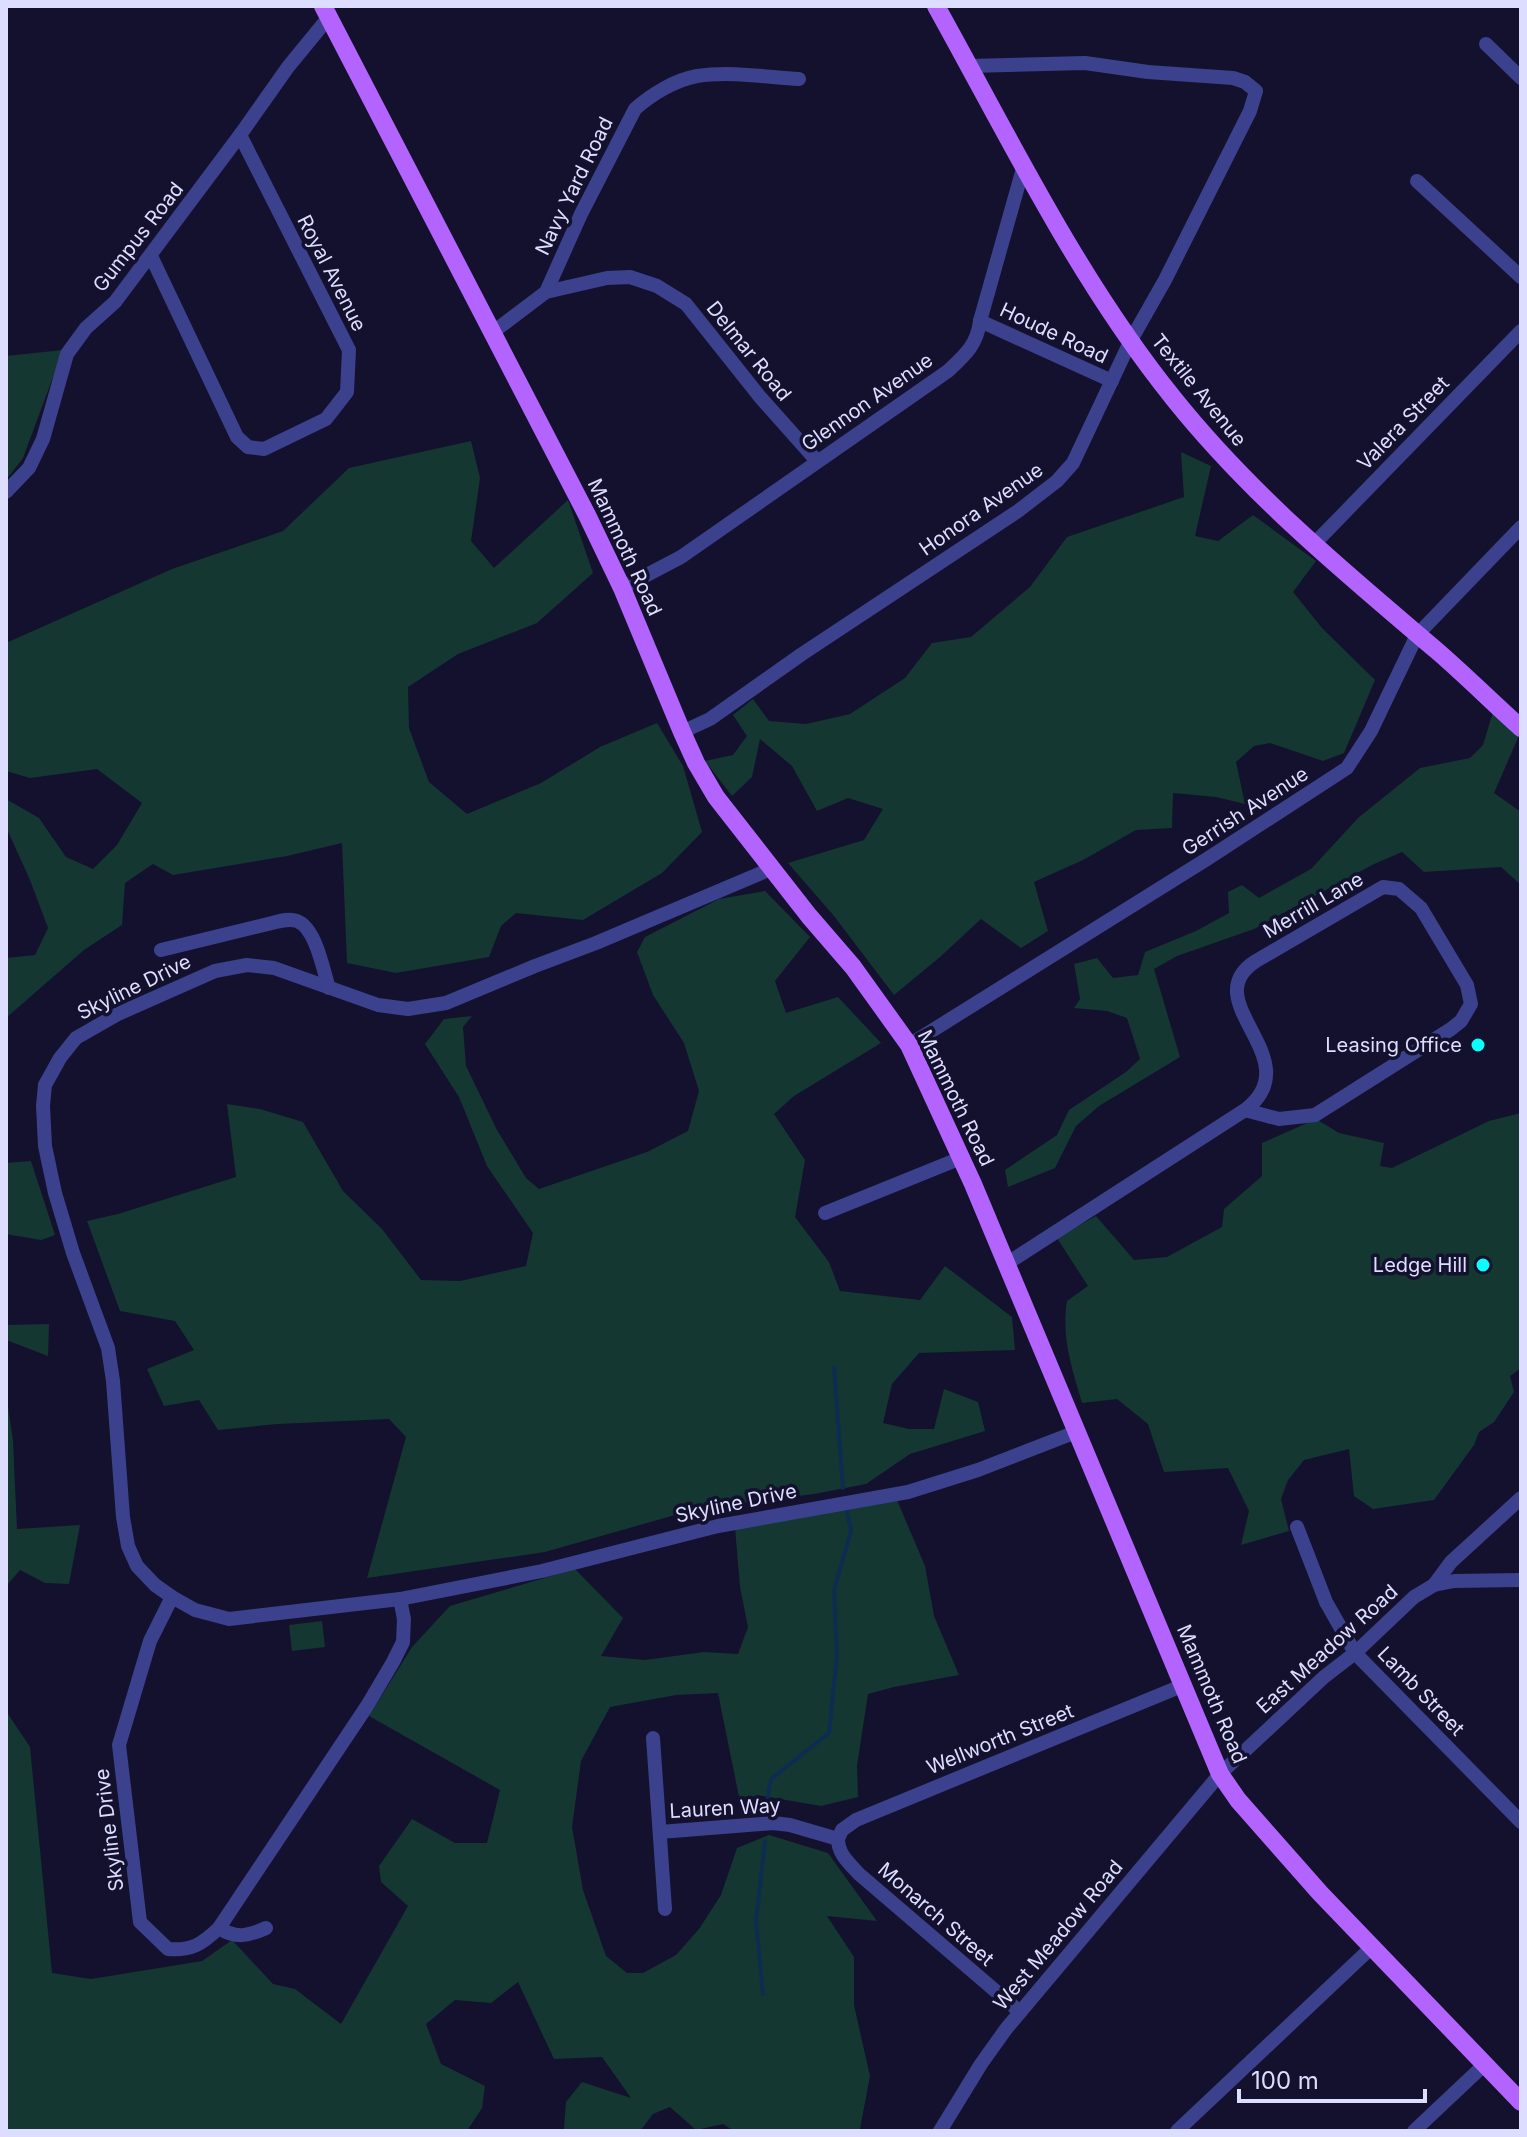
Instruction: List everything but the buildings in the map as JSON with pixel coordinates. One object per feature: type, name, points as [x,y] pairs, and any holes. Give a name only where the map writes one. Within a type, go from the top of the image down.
[{"type":"main road","name":"Textile Avenue","points":[[936,6],[1074,255],[1172,397],[1224,458],[1314,544],[1521,728]]},
{"type":"main road","name":"Mammoth Road","points":[[326,12],[587,515],[622,588],[696,763],[716,797],[853,967],[909,1045],[961,1158],[1220,1774],[1238,1800],[1371,1948],[1521,2102]]},
{"type":"street","name":"Gumpus Road","points":[[6,492],[29,468],[43,439],[67,354],[86,328],[115,302],[151,256],[326,12]]},
{"type":"street","points":[[1486,44],[1521,78]]},
{"type":"street","name":"Honora Avenue","points":[[682,732],[710,719],[1057,481],[1073,463],[1131,340],[1165,280],[1255,98],[1255,90],[1233,78],[1148,72],[1085,63],[969,66]]},
{"type":"street","name":"Navy Yard Road","points":[[493,332],[546,292],[581,214],[635,109],[647,98],[696,76],[799,79]]},
{"type":"street","name":"Royal Avenue","points":[[151,256],[237,437],[248,447],[264,449],[326,419],[347,392],[349,350],[240,135]]},
{"type":"street","name":"Glennon Avenue","points":[[622,588],[681,557],[948,371],[964,356],[978,337],[1024,165]]},
{"type":"street","points":[[1417,181],[1521,277]]},
{"type":"street","name":"Delmar Road","points":[[546,292],[607,278],[630,277],[657,286],[686,304],[817,461]]},
{"type":"street","name":"Houde Road","points":[[980,321],[1112,381]]},
{"type":"street","name":"Valera Street","points":[[1314,544],[1521,331]]},
{"type":"street","name":"Gerrish Avenue","points":[[909,1045],[1347,768],[1371,731],[1417,635],[1521,527]]},
{"type":"street","name":"Skyline Drive","points":[[773,868],[446,1003],[408,1009],[378,1005],[274,968],[247,965],[215,971],[118,1014],[76,1038],[45,1085],[45,1146],[73,1253],[108,1348],[123,1517],[128,1546],[137,1566],[172,1597],[195,1610],[229,1619],[400,1599],[542,1571],[718,1526],[908,1492],[978,1470],[1076,1432]]},
{"type":"street","name":"Merrill Lane","points":[[1006,1264],[1245,1110],[1263,1091],[1267,1076],[1265,1060],[1240,1007],[1237,993],[1238,978],[1248,966],[1383,887],[1405,893],[1421,908],[1467,985],[1471,1004],[1467,1013],[1451,1029],[1315,1115],[1279,1119],[1245,1110]]},
{"type":"street","points":[[161,950],[283,921],[298,921],[311,934],[329,988]]},
{"type":"street","points":[[825,1213],[961,1158]]},
{"type":"street","name":"East Meadow Road","points":[[1220,1774],[1414,1597],[1434,1585],[1451,1562],[1521,1498]]},
{"type":"street","name":"Lamb Street","points":[[1297,1527],[1326,1602],[1355,1653],[1521,1822]]},
{"type":"street","points":[[1434,1585],[1454,1581],[1521,1580]]},
{"type":"street","name":"Skyline Drive","points":[[172,1597],[150,1641],[119,1745],[140,1922],[168,1949],[184,1950],[205,1942],[219,1928],[367,1706],[403,1642],[404,1619],[400,1599]]},
{"type":"street","name":"Wellworth Street","points":[[838,1839],[842,1830],[856,1820],[1184,1685]]},
{"type":"street","name":"Lauren Way","points":[[653,1738],[665,1909]]},
{"type":"street","name":"West Meadow Road","points":[[940,2131],[981,2064],[1020,2012],[1220,1774]]},
{"type":"street","name":"Lauren Way","points":[[660,1832],[773,1823],[838,1839]]},
{"type":"street","name":"Monarch Street","points":[[838,1839],[838,1848],[859,1874],[1020,2012]]},
{"type":"street","points":[[219,1928],[239,1936],[266,1928]]},
{"type":"street","points":[[1177,2131],[1371,1948]]},
{"type":"street","points":[[1414,2131],[1484,2065]]},
{"type":"green space","points":[[63,350],[23,458],[6,480],[6,356]]},
{"type":"green space","points":[[471,441],[480,478],[471,541],[494,568],[568,500],[593,573],[537,623],[458,654],[408,687],[409,728],[429,782],[467,814],[541,783],[600,747],[657,723],[683,766],[702,832],[662,873],[583,920],[516,913],[501,926],[489,957],[396,973],[347,963],[342,843],[287,856],[173,875],[153,864],[125,883],[122,925],[84,950],[6,1018],[6,958],[35,955],[48,928],[6,827],[6,799],[39,818],[66,857],[93,869],[117,845],[142,803],[97,769],[30,778],[6,771],[6,643],[172,569],[283,531],[349,468]]},
{"type":"green space","points":[[1181,452],[1211,466],[1195,536],[1218,541],[1253,515],[1316,561],[1293,592],[1322,628],[1375,680],[1344,753],[1323,761],[1270,743],[1254,746],[1236,762],[1245,804],[1216,797],[1173,793],[1172,828],[1136,830],[1083,860],[1034,882],[1048,931],[1021,948],[981,919],[894,995],[834,916],[788,863],[864,840],[883,809],[848,798],[817,811],[792,766],[760,739],[752,777],[732,796],[705,761],[733,755],[747,736],[733,715],[753,699],[769,721],[806,724],[850,714],[905,678],[932,643],[971,637],[1030,587],[1067,537],[1184,497]]},
{"type":"green space","points":[[1493,712],[1521,731],[1494,793],[1521,812],[1521,885],[1501,867],[1424,872],[1402,852],[1254,929],[1177,956],[1154,969],[1180,1057],[1099,1106],[1076,1126],[1055,1168],[1008,1187],[1005,1170],[1057,1135],[1069,1110],[1140,1059],[1127,1018],[1107,1011],[1074,1008],[1080,999],[1074,964],[1097,958],[1113,978],[1138,975],[1145,952],[1196,931],[1229,913],[1228,892],[1242,885],[1259,898],[1311,869],[1358,818],[1420,768],[1470,758],[1483,745]]},
{"type":"green space","points":[[765,891],[810,937],[775,981],[786,1013],[838,997],[881,1043],[794,1096],[774,1114],[805,1160],[795,1217],[829,1262],[840,1291],[920,1300],[945,1266],[1012,1317],[1015,1350],[919,1353],[892,1384],[883,1423],[909,1429],[934,1429],[944,1389],[978,1402],[985,1431],[910,1454],[866,1484],[696,1509],[545,1552],[367,1578],[406,1437],[389,1419],[218,1430],[199,1400],[164,1406],[147,1369],[194,1350],[175,1321],[120,1311],[87,1221],[236,1177],[227,1104],[260,1109],[303,1122],[343,1191],[382,1229],[421,1280],[460,1281],[526,1266],[533,1233],[487,1166],[459,1097],[425,1044],[444,1019],[472,1016],[463,1027],[466,1066],[497,1130],[526,1178],[539,1189],[647,1152],[688,1131],[699,1091],[684,1043],[653,995],[637,952],[645,937],[719,899]]},
{"type":"green space","points":[[1521,1113],[1521,1368],[1510,1376],[1514,1392],[1494,1422],[1479,1432],[1474,1445],[1434,1500],[1373,1509],[1354,1496],[1349,1449],[1304,1460],[1288,1480],[1281,1499],[1289,1531],[1241,1545],[1249,1511],[1228,1468],[1164,1472],[1148,1424],[1117,1399],[1082,1403],[1068,1353],[1065,1327],[1067,1301],[1088,1286],[1057,1238],[1096,1216],[1134,1260],[1167,1257],[1222,1227],[1224,1209],[1262,1176],[1262,1143],[1316,1119],[1339,1133],[1384,1143],[1380,1166],[1392,1168],[1489,1121]]},
{"type":"green space","points":[[31,1161],[55,1235],[41,1240],[6,1234],[6,1163]]},
{"type":"green space","points":[[49,1324],[48,1356],[6,1340],[6,1325]]},
{"type":"green space","points":[[6,1392],[13,1441],[17,1529],[80,1525],[69,1584],[45,1583],[20,1570],[8,1584],[6,1605]]},
{"type":"green space","points":[[897,1500],[925,1566],[934,1616],[959,1675],[868,1694],[857,1766],[858,1797],[821,1806],[763,1796],[739,1797],[718,1693],[676,1695],[610,1707],[581,1761],[572,1827],[583,1890],[606,1956],[627,1973],[643,1973],[676,1955],[699,1929],[721,1895],[737,1848],[769,1835],[828,1853],[877,1921],[827,1916],[854,1957],[854,2005],[870,2076],[862,2131],[734,2131],[723,2124],[696,2130],[670,2107],[653,2114],[640,2131],[568,2131],[564,2129],[566,2102],[582,2082],[631,2098],[602,2057],[554,2059],[518,1982],[491,2003],[455,2000],[426,2024],[441,2064],[485,2086],[482,2108],[467,2131],[6,2131],[6,1711],[30,1747],[52,1973],[91,1979],[202,1961],[232,1940],[273,1984],[295,1989],[341,2024],[408,1906],[381,1882],[379,1866],[412,1819],[455,1843],[487,1843],[500,1790],[369,1716],[412,1647],[450,1606],[575,1569],[623,1618],[601,1656],[645,1660],[704,1652],[738,1654],[748,1627],[740,1587],[735,1528]]},
{"type":"green space","points":[[322,1621],[325,1647],[292,1651],[289,1625]]},
{"type":"waterway","points":[[834,1368],[843,1488]]},
{"type":"waterway","points":[[765,1814],[771,1779],[829,1733],[837,1655],[834,1590],[851,1531],[847,1511]]},
{"type":"waterway","points":[[763,1994],[756,1921],[765,1841]]},
{"type":"place","name":"Leasing Office","points":[[1478,1045]]},
{"type":"place","name":"Ledge Hill","points":[[1483,1265]]}]
